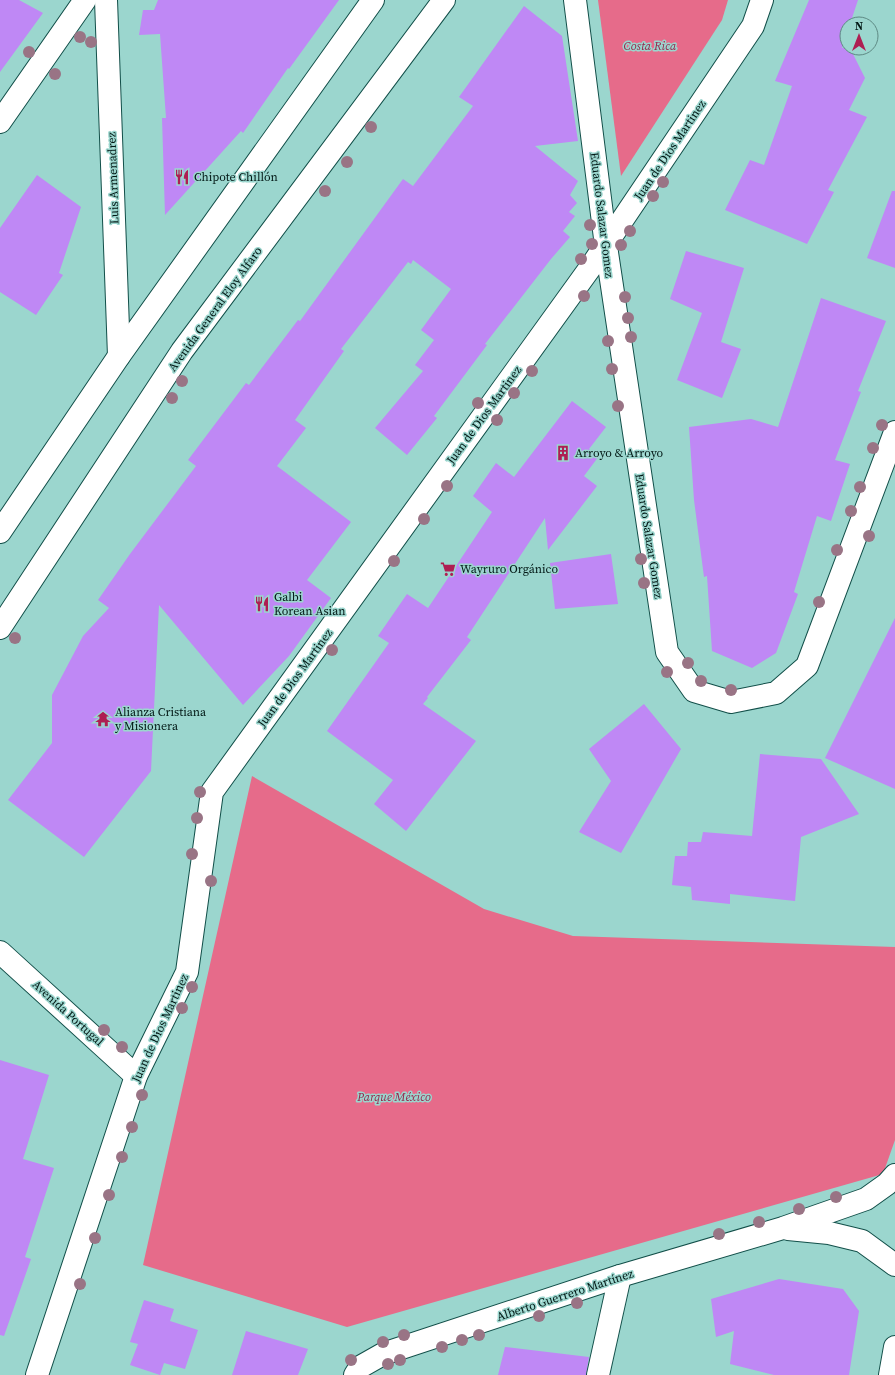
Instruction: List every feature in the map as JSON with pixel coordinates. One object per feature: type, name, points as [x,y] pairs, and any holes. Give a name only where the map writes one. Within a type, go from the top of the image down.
[{"type":"street","points":[[0,122],[86,0]]},
{"type":"street","name":"Luis Armenadrez","points":[[106,0],[119,356]]},
{"type":"street","points":[[0,532],[119,356],[373,0]]},
{"type":"street","name":"Avenida General Eloy Alfaro","points":[[0,628],[182,351],[444,0]]},
{"type":"street","name":"Eduardo Salazar Gomez","points":[[575,0],[606,246],[667,652],[694,691],[731,702],[776,693],[807,666],[895,432]]},
{"type":"street","name":"Juan de Dios Martinez","points":[[37,1375],[136,1076],[187,972],[212,792],[606,246],[753,26],[762,0]]},
{"type":"street","name":"Avenida Portugal","points":[[0,952],[136,1076]]},
{"type":"street","name":"Alberto Guerrero Martínez","points":[[355,1375],[360,1367],[383,1354],[620,1276],[783,1228],[866,1199],[887,1184],[895,1175]]},
{"type":"street","name":"Alberto Guerrero Martínez","points":[[783,1228],[829,1233],[862,1241],[895,1265]]},
{"type":"street","points":[[598,1375],[620,1276]]},
{"type":"street","points":[[890,1375],[895,1347]]},
{"type":"green space","name":"Costa Rica","points":[[598,0],[728,0],[722,20],[621,176]]},
{"type":"green space","name":"Parque México","points":[[252,776],[484,909],[573,936],[895,947],[895,1140],[883,1174],[347,1327],[143,1265]]},
{"type":"building","points":[[0,0],[19,0],[43,13],[0,72]]},
{"type":"building","points":[[158,0],[339,0],[289,69],[288,68],[243,133],[241,131],[165,215],[162,118],[166,118],[160,34],[139,35],[143,10],[154,10]]},
{"type":"building","points":[[809,0],[858,0],[853,16],[839,16],[839,56],[854,56],[865,78],[849,110],[867,117],[828,190],[834,192],[807,244],[725,210],[750,160],[764,165],[792,86],[775,81]]},
{"type":"building","points":[[524,6],[562,36],[578,141],[535,146],[578,181],[570,195],[577,203],[569,212],[575,216],[563,231],[570,237],[485,344],[487,345],[434,416],[437,418],[407,455],[375,428],[423,371],[415,365],[434,340],[421,330],[451,289],[413,260],[411,264],[408,262],[341,349],[344,351],[295,420],[306,428],[277,466],[351,522],[307,580],[331,598],[289,656],[243,705],[159,605],[151,771],[84,857],[8,800],[52,743],[52,695],[83,636],[109,608],[98,600],[130,554],[196,466],[188,460],[246,383],[249,385],[298,320],[300,321],[403,179],[413,186],[473,106],[459,97]]},
{"type":"building","points":[[37,175],[81,207],[59,273],[63,275],[36,315],[0,292],[0,228]]},
{"type":"building","points":[[892,191],[895,191],[895,268],[867,258]]},
{"type":"building","points":[[686,251],[744,268],[721,342],[741,349],[722,398],[677,380],[702,313],[670,299]]},
{"type":"building","points":[[821,298],[886,321],[858,391],[861,392],[835,460],[850,464],[831,521],[817,516],[794,592],[798,594],[776,653],[752,668],[712,651],[707,576],[704,577],[694,500],[689,427],[751,419],[778,427]]},
{"type":"building","points":[[572,401],[606,427],[589,449],[599,456],[584,476],[597,486],[548,550],[545,518],[467,637],[471,640],[423,704],[476,741],[406,831],[374,804],[393,780],[327,731],[389,643],[378,636],[407,594],[428,608],[492,512],[473,496],[496,463],[514,477]]},
{"type":"building","points":[[611,554],[618,604],[555,609],[550,563]]},
{"type":"building","points":[[895,618],[895,789],[825,758]]},
{"type":"building","points":[[644,704],[681,749],[621,853],[579,832],[611,781],[589,749]]},
{"type":"building","points":[[760,754],[821,759],[859,814],[801,837],[795,901],[730,894],[730,904],[692,900],[691,887],[672,885],[675,856],[687,856],[688,842],[701,842],[703,832],[752,836]]},
{"type":"building","points":[[0,1060],[49,1075],[23,1159],[54,1168],[25,1257],[31,1259],[4,1336],[0,1335]]},
{"type":"building","points":[[779,1279],[843,1289],[859,1311],[849,1375],[774,1375],[730,1364],[734,1331],[716,1337],[711,1299]]},
{"type":"building","points":[[144,1300],[174,1309],[170,1321],[198,1330],[185,1369],[164,1363],[160,1375],[130,1365],[138,1344],[130,1342]]},
{"type":"building","points":[[246,1331],[308,1349],[298,1375],[232,1375]]},
{"type":"building","points":[[505,1347],[589,1357],[586,1375],[498,1375]]},
{"type":"place","name":"Chipote Chillón","points":[[182,177]]},
{"type":"place","name":"Arroyo & Arroyo","points":[[563,453]]},
{"type":"place","name":"Wayruro Orgánico","points":[[448,569]]},
{"type":"place","name":"Galbi Korean Asian","points":[[262,604]]},
{"type":"place","name":"Alianza Cristiana y Misionera","points":[[103,719]]}]
